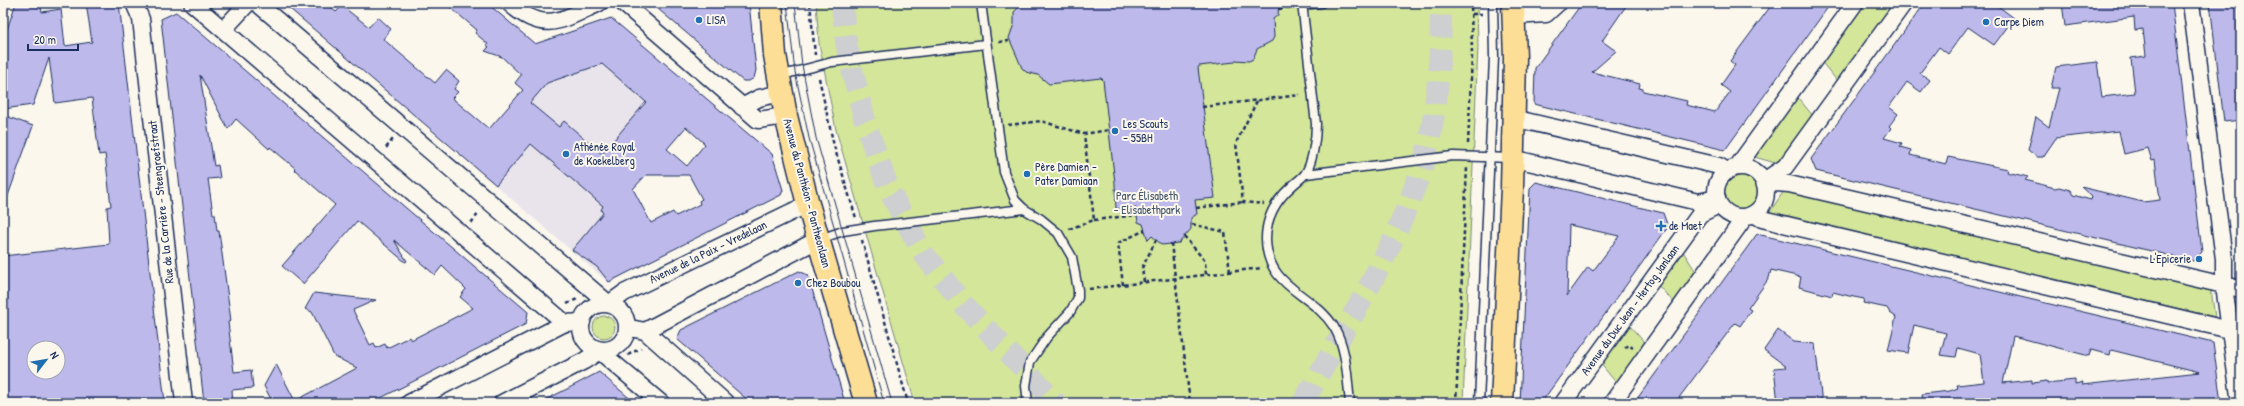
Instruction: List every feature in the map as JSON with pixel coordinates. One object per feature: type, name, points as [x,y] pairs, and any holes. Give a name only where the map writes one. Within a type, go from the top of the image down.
[{"type":"main road","name":"Avenue du Panthéon - Pantheonlaan","points":[[771,3],[780,85],[786,116],[808,204],[866,403]]},
{"type":"main road","points":[[1502,403],[1512,158],[1514,10]]},
{"type":"street","name":"Rue de la Carrière - Steengroefstraat","points":[[134,3],[141,19],[184,403]]},
{"type":"street","points":[[192,3],[507,267],[565,323]]},
{"type":"street","points":[[224,30],[248,3]]},
{"type":"street","points":[[257,3],[385,117],[541,250],[622,313],[627,328],[623,340],[614,348],[601,350],[596,349],[587,342],[581,331],[582,322],[585,314],[591,308],[600,304],[609,304]]},
{"type":"street","points":[[509,3],[524,16],[537,22],[552,22],[599,3]]},
{"type":"street","points":[[623,3],[758,120],[786,116]]},
{"type":"street","points":[[1514,10],[1546,14],[1558,3]]},
{"type":"street","points":[[1855,3],[1732,169],[1720,178],[1716,188],[1718,202],[1726,212],[1735,216],[1750,215],[2230,330]]},
{"type":"street","points":[[1764,183],[1785,167],[1904,3]]},
{"type":"street","points":[[2191,3],[2224,260],[2224,286],[2240,403]]},
{"type":"street","points":[[742,107],[780,85]]},
{"type":"street","points":[[1513,118],[1732,169],[1752,170],[1764,183],[1764,201],[1750,215],[1612,403]]},
{"type":"street","points":[[1512,158],[1698,202],[1718,202]]},
{"type":"street","points":[[1764,183],[1789,184],[2241,289]]},
{"type":"street","name":"Avenue du Duc Jean - Hertog Janlaan","points":[[1563,403],[1700,214],[1718,202]]},
{"type":"street","name":"Avenue de la Paix - Vredelaan","points":[[609,304],[624,293],[808,204]]},
{"type":"street","points":[[646,338],[819,239]]},
{"type":"street","points":[[409,403],[565,323],[582,322]]},
{"type":"street","points":[[627,328],[646,338],[726,403]]},
{"type":"street","points":[[502,403],[584,362],[601,350]]},
{"type":"street","points":[[601,350],[603,354],[661,403]]},
{"type":"lane","points":[[981,3],[1004,172],[1015,200],[1024,209],[1041,219],[1058,233],[1072,257],[1078,290],[1078,298],[1070,312],[1047,337],[1030,362],[1026,386],[1028,403]]},
{"type":"lane","points":[[1306,174],[1316,138],[1316,124],[1302,4],[1321,3]]},
{"type":"lane","points":[[1479,403],[1494,57],[1493,3]]},
{"type":"lane","points":[[780,85],[817,66],[832,62],[986,44]]},
{"type":"lane","points":[[1350,403],[1342,344],[1336,330],[1326,316],[1314,304],[1287,286],[1273,266],[1269,255],[1266,236],[1267,226],[1274,205],[1292,185],[1306,174],[1453,156],[1512,158]]},
{"type":"lane","points":[[819,239],[843,231],[859,230],[874,226],[1024,209]]},
{"type":"path","points":[[810,3],[817,66],[834,146],[908,403]]},
{"type":"path","points":[[1456,403],[1472,56],[1471,3]]},
{"type":"path","points":[[1202,107],[1313,93]]},
{"type":"path","points":[[1243,202],[1236,144],[1257,101]]},
{"type":"path","points":[[998,126],[1041,121],[1084,134],[1109,130]]},
{"type":"path","points":[[384,149],[398,133]]},
{"type":"path","points":[[1084,134],[1094,220]]},
{"type":"path","points":[[1196,208],[1243,202],[1274,205]]},
{"type":"path","points":[[466,228],[480,212]]},
{"type":"path","points":[[1058,233],[1094,220],[1137,215]]},
{"type":"path","points":[[1192,224],[1225,232],[1230,272]]},
{"type":"path","points":[[1123,285],[1118,243],[1145,230]]},
{"type":"path","points":[[1184,236],[1205,261],[1206,275]]},
{"type":"path","points":[[1144,282],[1142,268],[1156,240]]},
{"type":"path","points":[[1171,243],[1190,403]]},
{"type":"path","points":[[1078,290],[1273,266]]},
{"type":"path","points":[[566,304],[580,298]]},
{"type":"path","points":[[621,359],[646,338]]},
{"type":"path","points":[[1623,349],[1629,344],[1635,351],[1641,346],[1649,352]]},
{"type":"shaded area","name":"Athénée Royal de Koekelberg","points":[[611,18],[708,100],[637,184],[628,188],[666,253],[609,283],[465,159],[522,90],[515,83],[526,69],[508,54],[524,35],[535,44]]},
{"type":"green space","name":"Parc Élisabeth - Elisabethpark","points":[[816,3],[1477,3],[1478,46],[1463,403],[915,403],[836,130],[819,43]]},
{"type":"green space","points":[[1862,3],[1895,3],[1838,82],[1820,60]]},
{"type":"green space","points":[[1795,94],[1813,116],[1779,164],[1751,156]]},
{"type":"green space","points":[[1741,175],[1753,180],[1758,192],[1753,204],[1741,209],[1729,204],[1724,192],[1729,180]]},
{"type":"green space","points":[[1786,188],[2211,290],[2215,317],[1769,213]]},
{"type":"green space","points":[[1682,250],[1698,275],[1676,305],[1657,284]]},
{"type":"green space","points":[[604,316],[612,319],[615,327],[612,335],[604,338],[596,335],[593,327],[596,319]]},
{"type":"green space","points":[[1628,324],[1647,345],[1618,385],[1600,363]]},
{"type":"building","points":[[16,3],[40,3],[42,12],[61,9],[65,46],[92,42],[86,3],[119,3],[165,403],[3,403],[3,256],[109,244],[107,207],[111,206],[105,154],[99,155],[92,98],[55,103],[49,58],[33,105],[3,109],[3,89],[8,77],[3,75],[3,41]]},
{"type":"building","points":[[283,3],[326,3],[336,12],[342,6],[369,27],[378,17],[391,29],[383,39],[435,83],[446,70],[459,81],[454,89],[458,92],[452,98],[489,129],[523,90],[515,83],[521,75],[502,57],[485,51],[489,47],[486,45],[488,44],[475,33],[477,30],[445,3],[487,3],[535,44],[611,18],[772,154],[783,190],[781,195],[609,282],[597,267],[572,250],[603,213],[601,210],[603,206],[531,144],[496,185]],"holes":[[[602,64],[646,102],[602,154],[564,121],[559,127],[530,103],[547,83]],[[686,127],[705,144],[687,166],[667,149]],[[646,175],[689,175],[702,199],[699,201],[700,204],[676,216],[673,212],[651,223],[633,189]]]},
{"type":"building","points":[[651,3],[749,3],[756,70],[754,78],[749,81],[743,81]]},
{"type":"building","points":[[1023,3],[1279,3],[1278,15],[1273,19],[1274,37],[1272,41],[1257,49],[1253,59],[1249,61],[1235,60],[1235,62],[1199,66],[1198,68],[1215,198],[1195,200],[1197,214],[1191,218],[1191,229],[1179,243],[1162,245],[1152,236],[1148,240],[1143,224],[1138,222],[1136,208],[1116,209],[1115,183],[1103,80],[1101,78],[1049,84],[1038,75],[1026,72],[1022,68],[1009,38],[1014,24],[1014,12]]},
{"type":"building","points":[[1582,3],[1628,3],[1602,41],[1616,51],[1592,72],[1640,84],[1639,88],[1643,89],[1643,91],[1687,101],[1686,105],[1715,112],[1730,92],[1721,85],[1735,65],[1730,61],[1773,3],[1831,3],[1725,150],[1534,104],[1535,68]]},
{"type":"building","points":[[1925,3],[1994,3],[2014,18],[1994,45],[1968,27],[1948,54],[1939,47],[1920,73],[1930,80],[1921,92],[1907,82],[1889,107],[1898,114],[1889,126],[1891,128],[1884,138],[1902,143],[1900,147],[1911,150],[1910,155],[1946,164],[1948,157],[2008,169],[2007,172],[2028,177],[2025,180],[2055,188],[2059,187],[2070,190],[2073,195],[2091,200],[2092,197],[2081,187],[2143,202],[2160,200],[2155,160],[2152,161],[2148,148],[2124,154],[2119,131],[2056,138],[2043,157],[2037,157],[2028,150],[2036,117],[2049,127],[2059,88],[2051,88],[2056,67],[2097,62],[2102,97],[2135,93],[2131,58],[2146,56],[2143,29],[2135,30],[2134,17],[2065,26],[2062,3],[2172,3],[2202,252],[2193,261],[1816,171],[1811,159]]},
{"type":"building","points":[[2210,3],[2241,3],[2241,120],[2224,122]]},
{"type":"building","points":[[176,12],[528,312],[526,324],[371,403],[273,403],[264,386],[276,364],[295,401],[357,368],[334,356],[312,312],[305,309],[314,293],[376,300],[353,310],[370,345],[374,343],[376,348],[385,344],[387,348],[409,337],[411,340],[473,308],[460,297],[466,289],[442,266],[435,275],[394,240],[407,261],[405,262],[357,221],[303,284],[282,266],[335,205],[294,169],[295,168],[270,147],[269,149],[236,119],[228,129],[200,75],[214,166],[218,165],[220,178],[208,179],[213,214],[215,214],[217,231],[219,231],[231,321],[228,322],[234,372],[251,370],[253,388],[232,390],[233,403],[204,403],[161,19]]},
{"type":"building","points":[[3,115],[33,126],[5,204],[3,204]]},
{"type":"building","points":[[1536,182],[1663,213],[1668,227],[1541,403],[1520,403],[1530,188]],"holes":[[[1569,225],[1619,236],[1593,271],[1588,267],[1567,296]]]},
{"type":"building","points":[[1757,234],[2213,343],[2221,403],[1923,403],[1922,394],[1950,391],[1958,388],[1957,385],[1984,382],[1980,354],[1958,348],[1956,357],[1940,355],[1946,333],[1914,325],[1908,353],[1888,350],[1896,317],[1890,313],[1887,308],[1863,303],[1864,299],[1833,292],[1832,296],[1799,287],[1801,277],[1771,270],[1769,278],[1748,308],[1751,310],[1740,326],[1735,323],[1675,403],[1634,403]],"holes":[[[2013,336],[2089,356],[2091,350],[2110,355],[2111,350],[2200,372],[2082,385],[2083,382],[2075,384],[2075,380],[2047,383],[2047,381],[2032,383],[2032,380],[2003,383]]]},
{"type":"building","points":[[799,271],[808,275],[845,403],[751,403],[677,339],[681,330]]},
{"type":"building","points":[[1778,330],[1794,342],[1815,344],[1822,403],[1778,403],[1774,368],[1787,367],[1764,350]]},
{"type":"building","points":[[599,372],[635,403],[539,403],[569,388]]},
{"type":"tunnel","points":[[842,3],[846,42],[852,70],[866,125],[889,190],[923,253],[963,304],[1056,403]]},
{"type":"tunnel","points":[[1303,403],[1375,276],[1400,224],[1421,171],[1429,142],[1436,103],[1441,3]]},
{"type":"tram line","points":[[787,3],[795,72],[809,138],[884,403]]},
{"type":"tram line","points":[[795,3],[802,65],[816,138],[892,403]]},
{"type":"place","name":"LISA","points":[[699,20]]},
{"type":"place","name":"Carpe Diem","points":[[1986,22]]},
{"type":"place","name":"Les Scouts – 55BH","points":[[1115,131]]},
{"type":"place","name":"Athénée Royal de Koekelberg","points":[[566,154]]},
{"type":"place","name":"Père Damien - Pater Damiaan","points":[[1027,174]]},
{"type":"place","name":"de Maet","points":[[1661,226]]},
{"type":"place","name":"L'Epicerie","points":[[2199,259]]},
{"type":"place","name":"Chez Boubou","points":[[798,283]]}]
